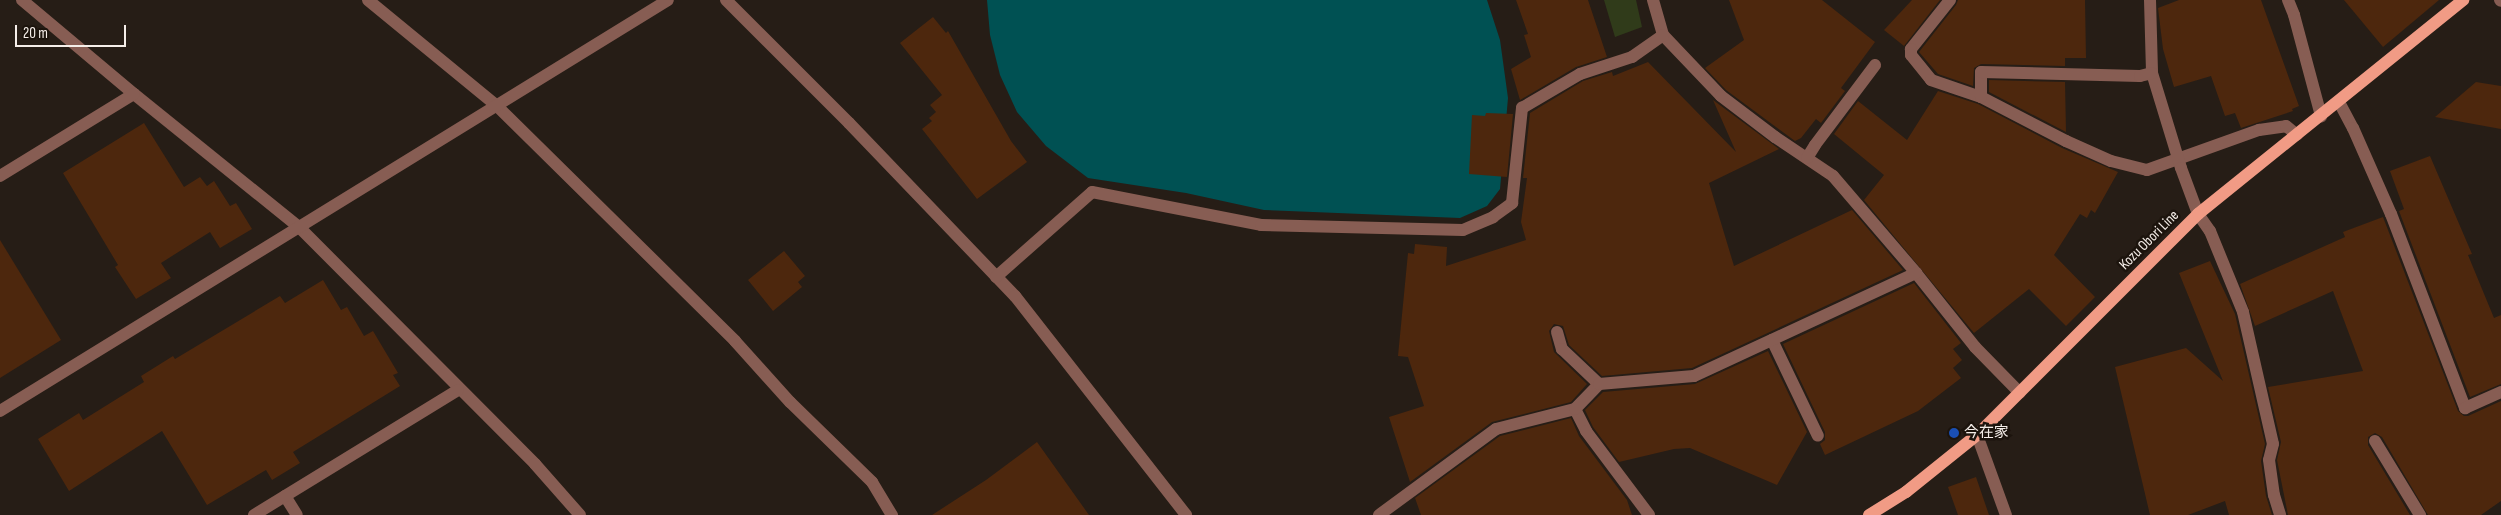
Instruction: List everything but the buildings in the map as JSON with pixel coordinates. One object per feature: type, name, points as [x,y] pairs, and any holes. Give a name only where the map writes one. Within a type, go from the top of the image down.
[{"type":"main road","name":"Kozu Obori Line","points":[[1869,515],[1906,492],[1977,435],[2198,214],[2463,0]]},
{"type":"street","points":[[22,0],[134,94],[300,228],[458,390],[535,464],[580,515]]},
{"type":"street","points":[[368,0],[496,105],[735,340],[790,402],[872,482],[892,515]]},
{"type":"street","points":[[0,411],[668,0]]},
{"type":"street","points":[[726,0],[850,122],[1015,296],[1186,515]]},
{"type":"street","points":[[1653,0],[1663,35],[1721,96],[1775,137],[1833,176],[1975,347],[2020,393]]},
{"type":"street","points":[[1950,0],[1911,49],[1911,54],[1931,80],[1981,97],[2066,141],[2111,161],[2147,170],[2259,130],[2286,126],[2297,135]]},
{"type":"street","points":[[2150,0],[2152,73],[2178,158],[2198,214],[2210,231],[2242,312],[2273,444],[2268,460],[2274,495],[2280,515]]},
{"type":"street","points":[[2288,0],[2294,15],[2321,116]]},
{"type":"street","points":[[996,277],[1092,192],[1260,225],[1463,230],[1493,217],[1512,203],[1522,108],[1580,74],[1632,57],[1663,35]]},
{"type":"street","points":[[1807,158],[1814,145],[1875,65]]},
{"type":"street","points":[[1981,97],[1981,72],[2140,76],[2152,73]]},
{"type":"street","points":[[0,176],[134,94]]},
{"type":"street","points":[[2339,102],[2353,128],[2390,214],[2465,408],[2501,392]]},
{"type":"street","points":[[1379,515],[1496,429],[1574,409],[1599,384],[1694,376],[1916,274]]},
{"type":"street","points":[[1557,332],[1562,350],[1599,384]]},
{"type":"street","points":[[1772,340],[1818,436]]},
{"type":"street","points":[[254,515],[458,390]]},
{"type":"street","points":[[1574,409],[1586,431],[1649,515]]},
{"type":"street","points":[[1977,435],[2006,515]]},
{"type":"street","points":[[2375,441],[2420,515]]},
{"type":"street","points":[[285,496],[297,515]]},
{"type":"green space","points":[[1604,0],[1636,0],[1642,27],[1615,37]]},
{"type":"water","points":[[987,0],[1487,0],[1500,40],[1508,98],[1500,189],[1487,206],[1460,218],[1264,210],[1186,193],[1088,178],[1046,146],[1017,112],[1000,75],[990,35]]},
{"type":"place","name":"今在家","points":[[1954,433]]}]
